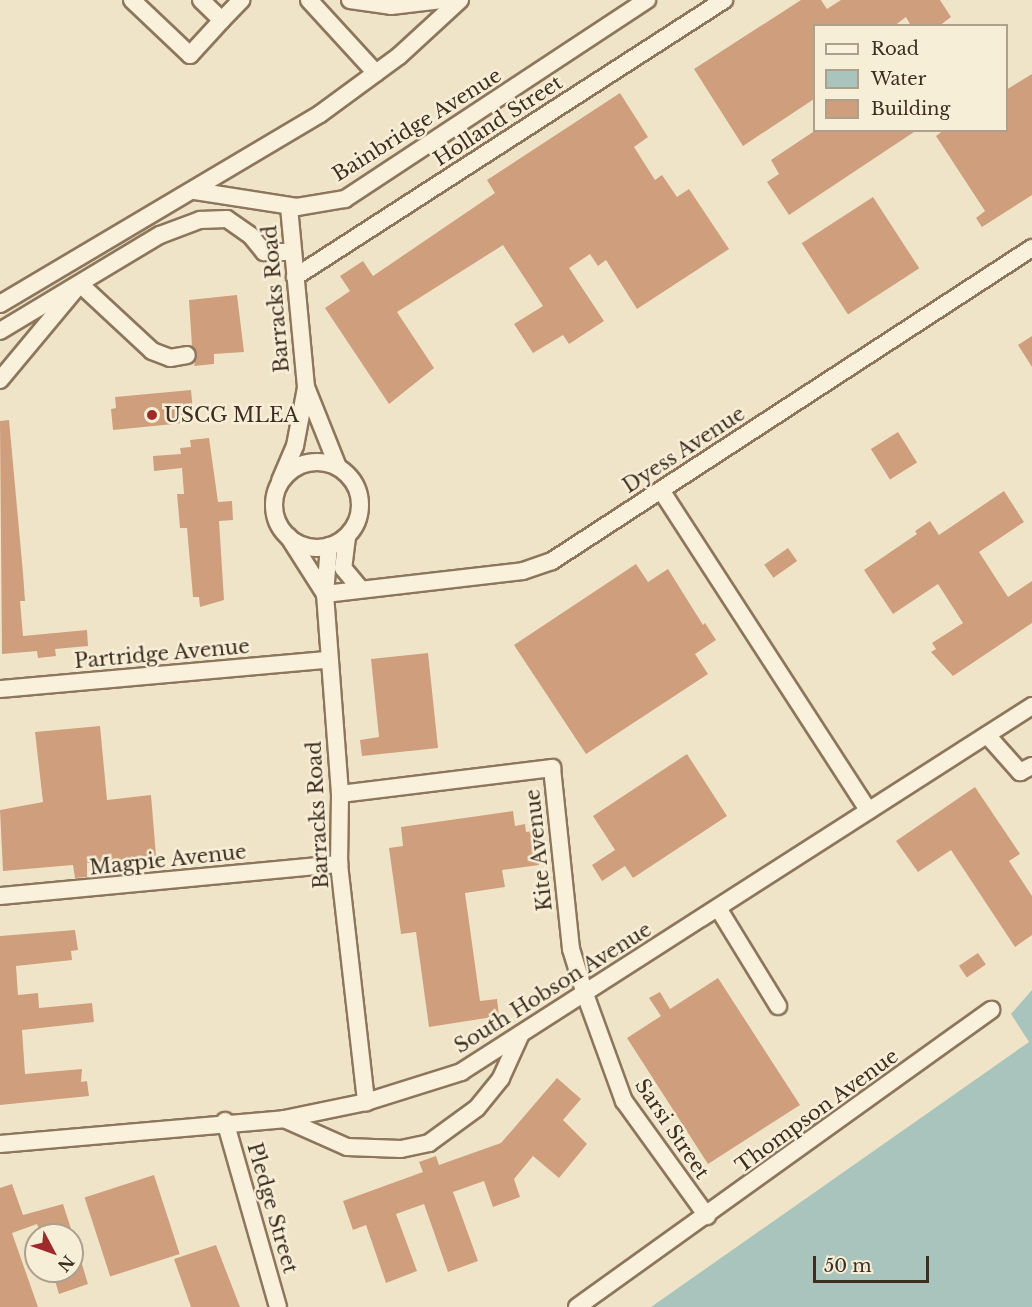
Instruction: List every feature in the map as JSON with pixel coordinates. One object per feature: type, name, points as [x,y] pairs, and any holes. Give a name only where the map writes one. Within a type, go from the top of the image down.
[{"type":"street","points":[[132,0],[190,55],[241,0]]},
{"type":"street","points":[[201,0],[222,20]]},
{"type":"street","points":[[309,0],[376,73]]},
{"type":"street","points":[[350,0],[367,6],[402,6],[442,0]]},
{"type":"street","points":[[0,304],[195,191],[320,114],[376,73],[460,0]]},
{"type":"street","name":"Bainbridge Avenue","points":[[195,191],[289,207],[345,199],[647,0]]},
{"type":"street","name":"Holland Street","points":[[295,277],[724,0]]},
{"type":"street","name":"Barracks Road","points":[[289,207],[306,387]]},
{"type":"street","points":[[0,331],[160,235],[200,220],[228,219],[251,236],[264,252],[293,252]]},
{"type":"street","name":"Dyess Avenue","points":[[325,594],[359,587],[523,571],[552,561],[1032,248]]},
{"type":"street","points":[[80,284],[152,351],[170,358],[187,355]]},
{"type":"street","points":[[0,380],[80,284]]},
{"type":"street","points":[[306,387],[338,467],[352,481],[360,499],[358,519],[346,537],[343,568],[359,587]]},
{"type":"street","points":[[306,387],[295,446],[277,488],[276,518],[325,594]]},
{"type":"street","points":[[277,488],[297,467],[311,462],[338,467]]},
{"type":"street","points":[[661,490],[869,811]]},
{"type":"street","points":[[288,536],[307,547],[328,546],[346,537]]},
{"type":"street","name":"Barracks Road","points":[[328,546],[325,594],[327,660],[340,794],[339,864],[366,1102]]},
{"type":"street","name":"Partridge Avenue","points":[[0,689],[327,660]]},
{"type":"street","name":"South Hobson Avenue","points":[[0,1144],[225,1121],[284,1119],[366,1102],[461,1072],[1032,706]]},
{"type":"street","points":[[987,735],[1020,772],[1032,766]]},
{"type":"street","name":"Kite Avenue","points":[[340,794],[552,768],[571,949],[585,994]]},
{"type":"street","name":"Magpie Avenue","points":[[0,896],[339,864]]},
{"type":"street","points":[[718,908],[778,1006]]},
{"type":"street","name":"Sarsi Street","points":[[585,994],[624,1101],[707,1216]]},
{"type":"street","name":"Thompson Avenue","points":[[577,1307],[707,1216],[991,1010]]},
{"type":"street","points":[[284,1119],[347,1147],[401,1149],[429,1143],[477,1108],[501,1078],[521,1034]]},
{"type":"street","name":"Pledge Street","points":[[225,1121],[278,1307]]},
{"type":"water","points":[[1032,990],[1032,1307],[651,1307],[1029,1042],[1011,1014]]},
{"type":"building","points":[[801,0],[821,0],[827,9],[841,0],[940,0],[951,17],[942,24],[910,24],[906,17],[897,24],[813,24],[813,100],[743,146],[694,69]]},
{"type":"building","points":[[1032,74],[1032,195],[982,227],[976,218],[985,211],[936,136],[941,132],[1008,132],[1008,89]]},
{"type":"building","points":[[620,93],[648,137],[634,147],[655,180],[662,175],[677,197],[689,189],[729,249],[637,309],[606,260],[598,266],[590,254],[569,268],[604,321],[569,344],[563,335],[533,353],[514,324],[543,306],[503,245],[397,312],[434,368],[389,404],[325,308],[350,291],[340,276],[363,261],[373,276],[495,193],[487,180]]},
{"type":"building","points":[[813,132],[914,132],[789,215],[767,182],[779,174],[771,160]]},
{"type":"building","points":[[873,197],[919,268],[848,315],[802,243]]},
{"type":"building","points":[[237,295],[244,352],[214,354],[214,364],[194,366],[197,354],[192,346],[189,300]]},
{"type":"building","points":[[1032,336],[1032,367],[1018,345]]},
{"type":"building","name":"USCG MLEA","points":[[191,390],[194,422],[113,430],[111,409],[116,408],[115,397]]},
{"type":"building","points":[[9,420],[25,601],[20,601],[23,636],[87,630],[88,646],[55,649],[56,656],[38,658],[37,651],[2,654],[0,421]]},
{"type":"building","points":[[898,432],[917,463],[890,479],[871,449]]},
{"type":"building","points":[[209,438],[218,502],[232,501],[233,520],[219,521],[224,600],[200,607],[199,597],[193,597],[187,528],[180,528],[177,494],[184,494],[182,468],[154,471],[153,456],[181,454],[180,448],[191,447],[190,440]]},
{"type":"building","points":[[1004,491],[1024,522],[979,552],[1008,597],[1032,581],[1032,623],[953,676],[931,652],[936,649],[932,643],[963,623],[938,584],[893,614],[864,570],[917,534],[915,531],[930,521],[939,535]]},
{"type":"building","points":[[788,548],[797,561],[773,578],[764,565]]},
{"type":"building","points":[[636,564],[648,582],[668,569],[703,625],[705,623],[716,640],[695,654],[708,674],[586,754],[514,645]]},
{"type":"building","points":[[428,653],[438,748],[362,756],[360,740],[379,737],[371,659]]},
{"type":"building","points":[[100,726],[107,800],[151,795],[156,856],[87,863],[87,877],[75,878],[73,865],[3,871],[0,810],[43,802],[35,732]]},
{"type":"building","points":[[687,754],[727,816],[633,878],[625,866],[602,881],[592,865],[615,850],[593,816]]},
{"type":"building","points":[[975,787],[1020,854],[1009,861],[1032,896],[1032,935],[1015,947],[951,850],[918,872],[896,841]]},
{"type":"building","points":[[513,811],[515,826],[525,824],[526,832],[534,831],[539,865],[502,870],[505,887],[465,893],[480,1001],[497,999],[499,1016],[429,1027],[416,932],[401,934],[389,848],[403,846],[401,827]]},
{"type":"building","points":[[75,930],[78,950],[71,951],[72,960],[16,966],[18,995],[38,993],[39,1008],[92,1003],[94,1022],[22,1030],[25,1074],[82,1069],[81,1082],[87,1081],[89,1096],[0,1105],[0,936]]},
{"type":"building","points":[[978,953],[986,965],[967,977],[959,966]]},
{"type":"building","points":[[718,978],[800,1105],[708,1164],[627,1038],[661,1016],[649,998],[660,992],[670,1009]]},
{"type":"building","points":[[557,1078],[581,1099],[563,1120],[587,1144],[559,1178],[533,1156],[514,1179],[520,1197],[493,1207],[484,1181],[453,1192],[478,1261],[448,1272],[424,1204],[396,1214],[417,1271],[386,1283],[366,1225],[353,1230],[343,1201],[423,1172],[419,1162],[436,1156],[439,1165],[501,1143]]},
{"type":"building","points":[[154,1175],[180,1254],[110,1276],[85,1198]]},
{"type":"building","points":[[12,1184],[23,1215],[63,1204],[69,1223],[24,1223],[24,1229],[12,1233],[24,1267],[24,1283],[30,1283],[38,1307],[0,1307],[0,1188]]},
{"type":"building","points":[[216,1245],[240,1307],[191,1307],[174,1259]]},
{"type":"building","points":[[84,1271],[88,1284],[59,1294],[56,1283],[84,1283]]},
{"type":"place","name":"USCG MLEA","points":[[152,415]]}]
